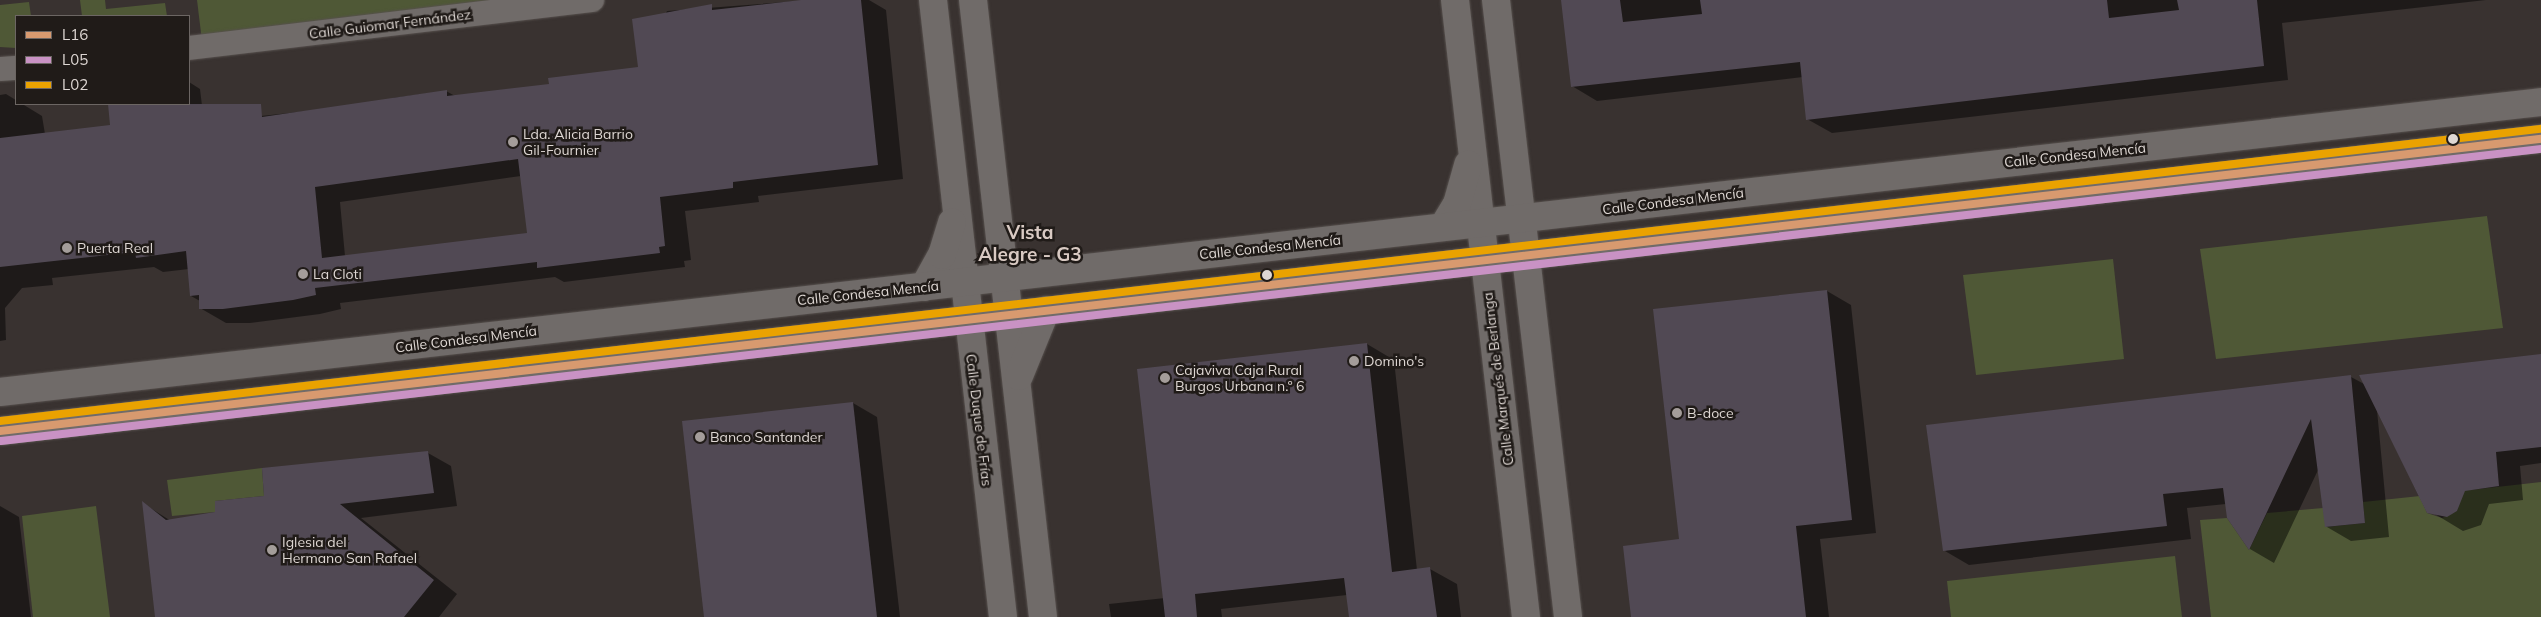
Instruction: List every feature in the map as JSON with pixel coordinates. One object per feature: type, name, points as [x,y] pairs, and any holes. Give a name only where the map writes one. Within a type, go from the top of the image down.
[{"type":"street","name":"Calle Guiomar Fernández","points":[[190,48],[592,0]]},
{"type":"street","name":"Calle Duque de Frías","points":[[933,0],[967,320],[1003,617]]},
{"type":"street","points":[[973,0],[1043,617]]},
{"type":"street","name":"Calle Marqués de Berlanga","points":[[1455,0],[1526,617]]},
{"type":"street","points":[[1496,0],[1568,617]]},
{"type":"street","points":[[0,70],[15,68]]},
{"type":"street","name":"Calle Condesa Mencía","points":[[0,392],[2541,102]]},
{"type":"street","points":[[0,431],[2541,138]]},
{"type":"street","name":"Calle Marqués de Berlanga","points":[[1443,227],[1464,187],[1472,141]]},
{"type":"street","name":"Calle Duque de Frías","points":[[924,287],[948,242],[954,194]]},
{"type":"street","points":[[1532,309],[1547,273],[1572,250]]},
{"type":"street","points":[[1017,382],[1046,310]]},
{"type":"green space","points":[[80,0],[105,0],[106,9],[165,3],[167,15],[82,15]]},
{"type":"green space","points":[[197,0],[555,0],[202,41]]},
{"type":"green space","points":[[29,2],[31,15],[15,15],[15,48],[0,47],[0,5]]},
{"type":"green space","points":[[2487,216],[2503,328],[2216,359],[2200,249]]},
{"type":"green space","points":[[2113,259],[2124,359],[1976,375],[1963,275]]},
{"type":"green space","points":[[262,468],[264,496],[215,501],[215,512],[172,516],[167,480]]},
{"type":"green space","points":[[2541,482],[2541,617],[2211,617],[2200,520],[2227,518],[2249,550],[2267,513],[2323,508],[2326,527],[2365,523],[2363,502],[2420,496],[2427,513],[2442,518],[2457,511],[2461,491]]},
{"type":"green space","points":[[96,506],[110,617],[33,617],[22,516]]},
{"type":"green space","points":[[2175,556],[2182,617],[1951,617],[1947,581]]},
{"type":"building","points":[[801,0],[861,0],[878,165],[733,182],[733,188],[660,197],[665,246],[659,247],[660,253],[537,268],[537,262],[315,288],[316,295],[293,300],[223,309],[199,309],[199,295],[190,296],[186,251],[136,258],[135,252],[0,267],[0,138],[110,125],[108,105],[261,104],[262,117],[447,90],[447,96],[549,84],[548,78],[638,67],[632,19],[712,4],[712,10]],"holes":[[[518,159],[527,233],[322,258],[315,187]]]},
{"type":"building","points":[[1561,0],[1620,0],[1623,22],[1702,14],[1700,0],[2107,0],[2109,18],[2179,10],[2177,0],[2257,0],[2264,66],[1806,120],[1800,62],[1571,87]]},
{"type":"building","points":[[1827,290],[1852,520],[1796,526],[1806,617],[1631,617],[1623,546],[1679,539],[1653,309]]},
{"type":"building","points":[[1367,343],[1392,572],[1430,567],[1437,617],[1349,617],[1344,578],[1195,594],[1197,617],[1165,617],[1137,369]]},
{"type":"building","points":[[2541,354],[2541,447],[2496,452],[2499,486],[2465,491],[2457,511],[2447,517],[2427,513],[2359,375]]},
{"type":"building","points":[[2351,375],[2365,523],[2325,527],[2311,419],[2249,550],[2227,518],[2223,488],[2163,494],[2167,526],[1943,551],[1926,425]]},
{"type":"building","points":[[853,402],[877,617],[704,617],[682,421]]},
{"type":"building","name":"Iglesia del Hermano San Rafael","points":[[428,451],[434,493],[340,504],[434,580],[404,617],[155,617],[142,501],[166,520],[215,512],[215,501],[264,496],[262,468]]},
{"type":"transit line","name":"L02","points":[[0,421],[2540,129]]},
{"type":"transit line","name":"L16","points":[[0,431],[2541,139]]},
{"type":"transit line","name":"L05","points":[[1,441],[2541,149]]},
{"type":"place","name":"Lda. Alicia Barrio Gil-Fournier","points":[[513,142]]},
{"type":"place","name":"Puerta Real","points":[[67,248]]},
{"type":"place","name":"La Cloti","points":[[303,274]]},
{"type":"place","name":"Domino's","points":[[1354,361]]},
{"type":"place","name":"Cajaviva Caja Rural Burgos Urbana n.º 6","points":[[1165,378]]},
{"type":"place","name":"B-doce","points":[[1677,413]]},
{"type":"place","name":"Banco Santander","points":[[700,437]]},
{"type":"place","name":"Iglesia del Hermano San Rafael","points":[[272,550]]},
{"type":"district","name":"Vista Alegre - G3","points":[[1030,244]]}]
